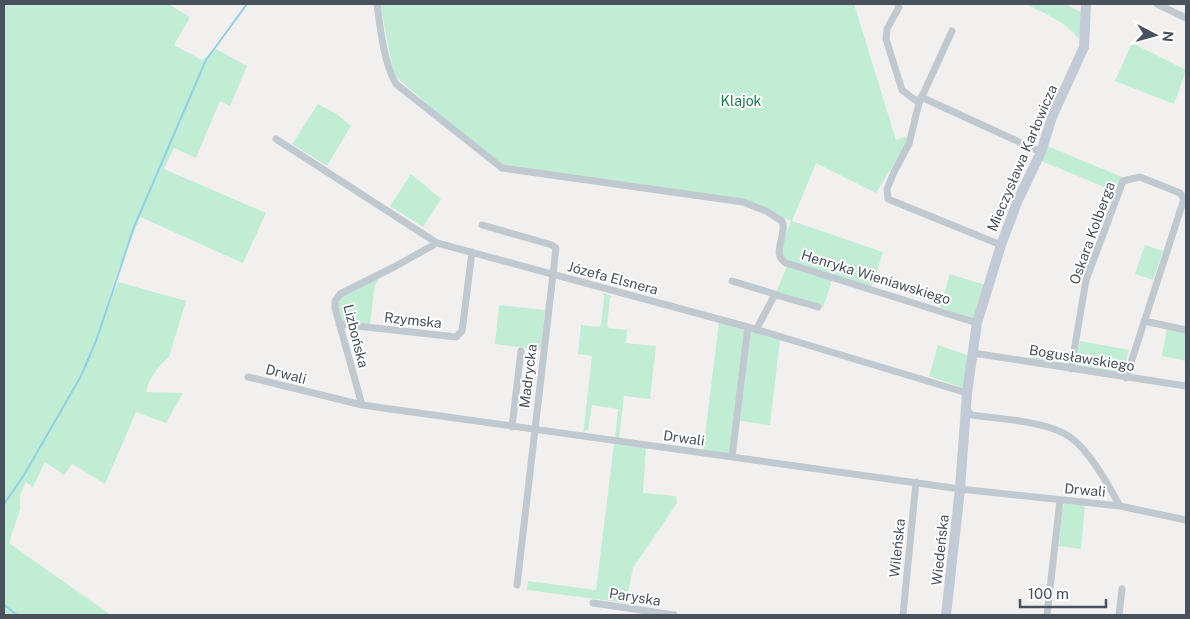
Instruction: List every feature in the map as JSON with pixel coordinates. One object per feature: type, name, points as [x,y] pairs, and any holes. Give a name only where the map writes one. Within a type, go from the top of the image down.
[{"type":"street","name":"Henryka Wieniawskiego","points":[[377,4],[386,56],[396,84],[502,168],[743,202],[766,211],[782,221],[784,229],[778,251],[779,256],[786,263],[977,323]]},
{"type":"street","points":[[898,4],[899,7],[887,29],[886,39],[902,90],[920,100],[1041,152]]},
{"type":"street","name":"Mieczysława Karłowicza","points":[[977,323],[1001,245],[1018,200],[1041,152],[1052,117],[1084,46],[1086,4]]},
{"type":"street","points":[[1157,4],[1186,18]]},
{"type":"street","points":[[952,31],[920,100],[909,144],[887,189],[888,199],[1001,245]]},
{"type":"street","name":"Józefa Elsnera","points":[[276,139],[437,243],[752,329],[966,393]]},
{"type":"street","name":"Oskara Kolberga","points":[[1071,369],[1086,280],[1123,181],[1140,177],[1180,193],[1184,199],[1126,378]]},
{"type":"street","name":"Madrycka","points":[[482,225],[554,246],[556,251],[541,365],[517,585]]},
{"type":"street","name":"Lizbońska","points":[[362,406],[334,305],[338,295],[437,243]]},
{"type":"street","name":"Rzymska","points":[[339,324],[456,337],[462,332],[472,252]]},
{"type":"street","points":[[732,282],[818,307]]},
{"type":"street","points":[[732,457],[752,329],[773,298],[778,296]]},
{"type":"street","points":[[1144,321],[1186,330]]},
{"type":"street","points":[[977,323],[966,393],[966,410],[972,415],[1048,427],[1072,438],[1098,467],[1120,506],[1186,520]]},
{"type":"street","points":[[512,427],[521,351]]},
{"type":"street","name":"Bogusławskiego","points":[[973,353],[1186,386]]},
{"type":"street","name":"Drwali","points":[[248,377],[362,406],[960,489],[1120,506]]},
{"type":"street","name":"Wiedeńska","points":[[946,615],[960,489],[966,410]]},
{"type":"street","name":"Wileńska","points":[[903,615],[916,482]]},
{"type":"street","points":[[1047,615],[1060,500]]},
{"type":"street","points":[[1119,615],[1122,589]]},
{"type":"street","name":"Paryska","points":[[593,603],[628,612],[674,615]]},
{"type":"green space","points":[[4,4],[168,4],[190,17],[174,45],[202,60],[216,49],[247,66],[230,106],[220,101],[196,158],[174,148],[164,169],[266,213],[243,263],[140,217],[116,275],[103,316],[118,282],[186,301],[169,357],[154,373],[146,392],[183,393],[166,423],[136,412],[105,484],[72,464],[64,475],[45,462],[33,487],[26,482],[20,495],[20,509],[9,543],[111,615],[4,615]]},
{"type":"green space","name":"Klajok","points":[[380,4],[854,4],[896,140],[907,136],[905,146],[876,193],[816,163],[792,221],[883,252],[871,289],[787,260],[780,252],[791,221],[743,199],[501,165],[394,75]]},
{"type":"green space","points":[[1025,4],[1065,4],[1083,13],[1079,39],[1061,22]]},
{"type":"green space","points":[[1132,43],[1186,70],[1174,104],[1115,81]]},
{"type":"green space","points":[[318,104],[338,115],[351,126],[327,166],[292,144]]},
{"type":"green space","points":[[1045,145],[1122,177],[1114,191],[1039,160]]},
{"type":"green space","points":[[411,174],[441,199],[423,227],[390,206]]},
{"type":"green space","points":[[1145,245],[1163,251],[1153,280],[1135,274]]},
{"type":"green space","points":[[787,266],[832,280],[823,308],[776,293]]},
{"type":"green space","points":[[950,274],[985,285],[975,320],[940,307]]},
{"type":"green space","points":[[377,279],[370,324],[342,321],[337,306],[341,296]]},
{"type":"green space","points":[[603,293],[612,296],[610,298],[607,325],[609,328],[627,330],[626,343],[656,346],[650,399],[624,396],[619,439],[615,438],[618,409],[592,405],[588,430],[585,430],[583,435],[592,356],[578,354],[581,325],[599,327],[601,324]]},
{"type":"green space","points":[[499,305],[545,310],[541,350],[495,344]]},
{"type":"green space","points":[[719,322],[745,330],[730,454],[703,451]]},
{"type":"green space","points":[[1167,327],[1186,331],[1186,361],[1162,356]]},
{"type":"green space","points":[[751,331],[780,339],[770,425],[740,421]]},
{"type":"green space","points":[[1080,341],[1129,350],[1122,375],[1074,367]]},
{"type":"green space","points":[[938,345],[970,356],[966,389],[929,376]]},
{"type":"green space","points":[[1034,347],[1071,354],[1069,366],[1032,361]]},
{"type":"green space","points":[[614,444],[646,448],[643,493],[676,496],[677,503],[633,568],[626,603],[527,590],[528,581],[596,590]]},
{"type":"green space","points":[[1064,504],[1085,505],[1081,549],[1059,546]]},
{"type":"waterway","points":[[4,504],[24,475],[81,376],[96,341],[134,227],[206,60],[247,4]]},
{"type":"waterway","points":[[4,605],[17,615]]}]
